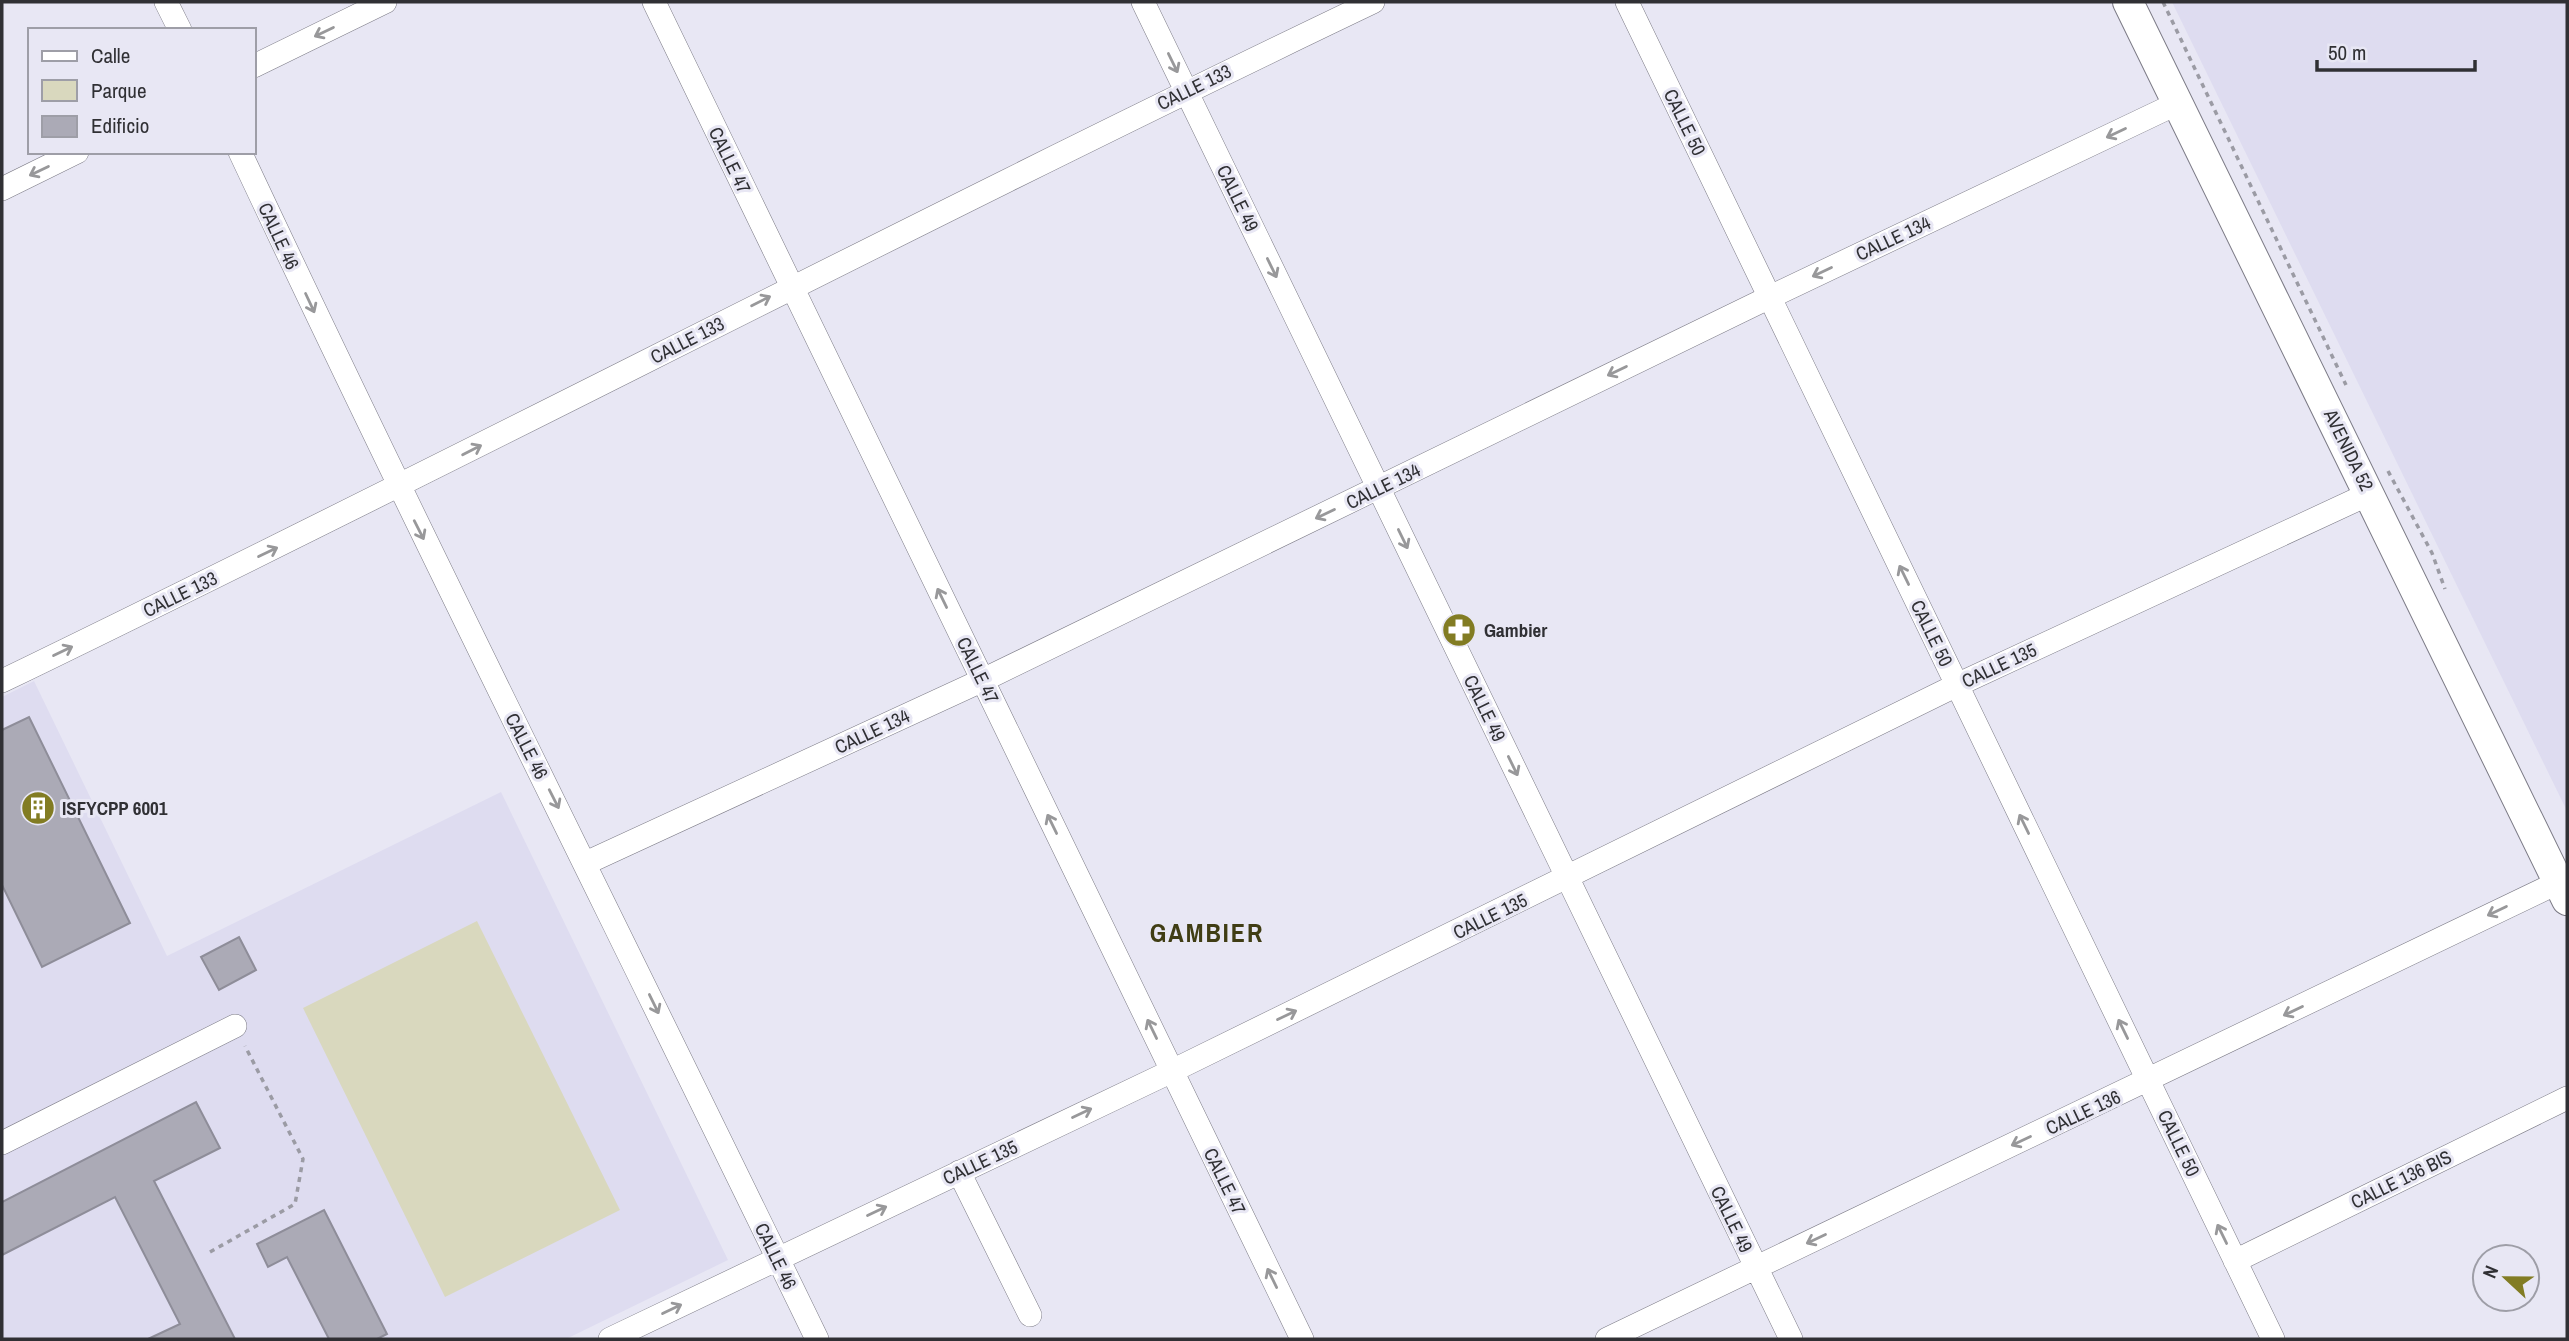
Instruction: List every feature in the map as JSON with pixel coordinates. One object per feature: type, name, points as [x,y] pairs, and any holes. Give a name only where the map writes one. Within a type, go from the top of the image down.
[{"type":"main road","name":"AVENIDA 52","points":[[2128,2],[2371,493],[2563,891]]},
{"type":"street","points":[[166,2],[179,28]]},
{"type":"street","points":[[256,65],[385,2]]},
{"type":"street","name":"CALLE 47","points":[[654,2],[1302,1339]]},
{"type":"street","name":"CALLE 49","points":[[1143,2],[1791,1339]]},
{"type":"street","name":"CALLE 133","points":[[2,680],[398,488],[791,286],[1373,2]]},
{"type":"street","name":"CALLE 50","points":[[1627,2],[2273,1339]]},
{"type":"street","name":"CALLE 134","points":[[586,863],[983,680],[1770,297],[2178,103]]},
{"type":"street","points":[[2,189],[73,154]]},
{"type":"street","name":"CALLE 46","points":[[241,154],[398,488],[586,863],[817,1339]]},
{"type":"street","name":"CALLE 135","points":[[610,1339],[1172,1071],[1957,685],[2371,493]]},
{"type":"street","name":"CALLE 136","points":[[1607,1339],[2148,1081],[2563,891]]},
{"type":"street","points":[[2,1143],[235,1027]]},
{"type":"street","name":"CALLE 136 BIS","points":[[2235,1261],[2567,1097]]},
{"type":"street","points":[[959,1172],[1030,1315]]},
{"type":"path","points":[[210,1252],[295,1204],[303,1159],[235,1027]]},
{"type":"shaded area","points":[[2172,2],[2567,2],[2567,811]]},
{"type":"shaded area","points":[[34,681],[167,956],[501,792],[728,1260],[566,1339],[2,1339],[2,697]]},
{"type":"green space","points":[[477,921],[620,1210],[445,1297],[303,1008]]},
{"type":"building","name":"ISFYCPP 6001","points":[[29,717],[130,923],[42,967],[2,885],[2,730]]},
{"type":"building","points":[[239,937],[256,970],[219,990],[201,957]]},
{"type":"building","points":[[196,1102],[220,1148],[154,1181],[235,1339],[148,1339],[180,1324],[115,1197],[2,1255],[2,1202]]},
{"type":"building","points":[[324,1210],[387,1334],[377,1339],[329,1339],[287,1257],[268,1267],[257,1244]]},
{"type":"place","name":"Gambier","points":[[1459,630]]},
{"type":"place","name":"ISFYCPP 6001","points":[[38,808]]},
{"type":"district","name":"GAMBIER","points":[[1207,932]]}]
